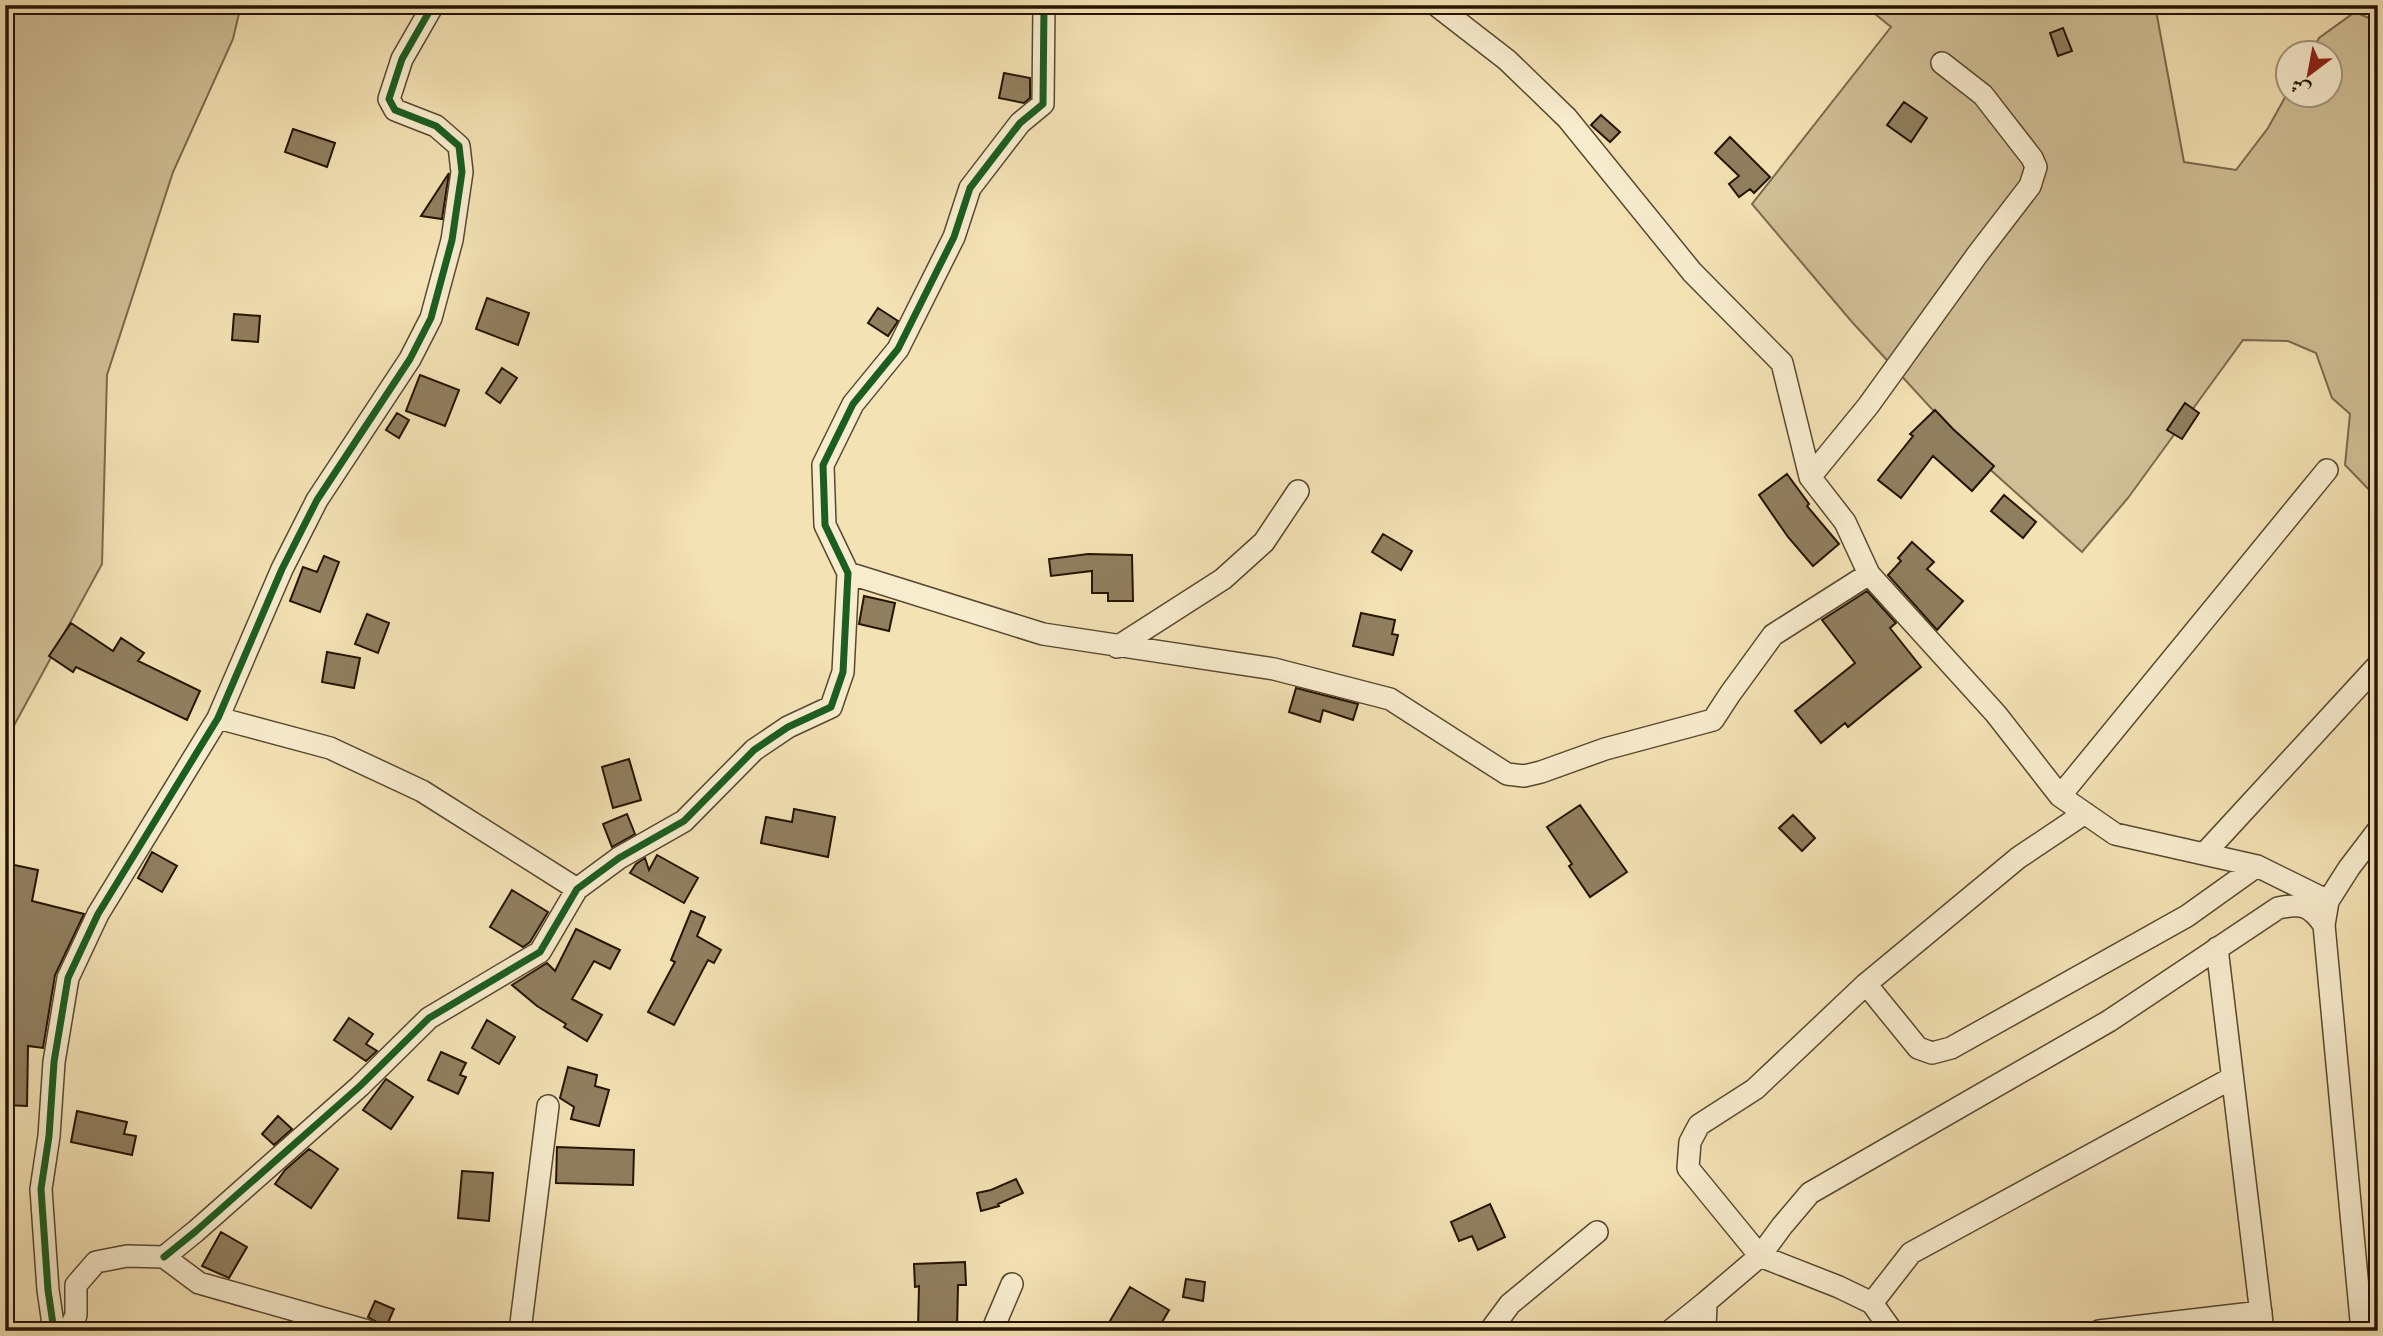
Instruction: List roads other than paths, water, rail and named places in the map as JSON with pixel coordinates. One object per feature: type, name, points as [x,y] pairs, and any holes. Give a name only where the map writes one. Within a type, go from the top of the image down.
[{"type":"street","points":[[54,1331],[48,1290],[41,1189],[49,1136],[54,1062],[68,978],[98,914],[218,718],[282,569],[317,500],[410,359],[431,318],[454,227],[462,172],[459,146],[436,127],[395,110],[389,99],[402,59],[433,5]]},
{"type":"street","points":[[164,1257],[360,1086],[429,1018],[540,952],[577,889],[620,858],[684,821],[754,750],[788,727],[831,707],[843,672],[848,573],[825,525],[823,465],[853,404],[898,349],[954,237],[970,188],[1020,123],[1043,104],[1044,5]]},
{"type":"street","points":[[1436,5],[1507,60],[1567,118],[1617,176],[1692,272],[1782,363],[1810,477],[1845,522],[1869,574],[1996,714],[2060,796],[2115,834],[2257,866],[2328,901]]},
{"type":"street","points":[[1810,477],[1868,406],[1977,255],[2031,186],[2036,167],[2032,158],[1983,95],[1942,63]]},
{"type":"street","points":[[2060,796],[2327,470]]},
{"type":"street","points":[[1117,647],[1223,579],[1264,542],[1298,491]]},
{"type":"street","points":[[848,573],[1043,634],[1274,669],[1390,699],[1507,774],[1524,776],[1605,749],[1713,720],[1773,635],[1869,574]]},
{"type":"street","points":[[2205,853],[2378,665]]},
{"type":"street","points":[[218,718],[330,748],[422,791],[577,889]]},
{"type":"street","points":[[1892,1331],[1872,1303],[1760,1256],[1688,1168],[1690,1142],[1699,1125],[1755,1089],[1866,984],[2018,858],[2085,813]]},
{"type":"street","points":[[2362,1331],[2324,925],[2328,901],[2378,830]]},
{"type":"street","points":[[1866,984],[1918,1048],[1932,1054],[1951,1048],[2186,916],[2257,866]]},
{"type":"street","points":[[1670,1331],[1760,1256],[1810,1193],[2109,1021],[2278,908],[2296,904],[2314,911],[2324,925]]},
{"type":"street","points":[[2099,1331],[2262,1322],[2217,948]]},
{"type":"street","points":[[1872,1303],[1911,1253],[2232,1078]]},
{"type":"street","points":[[520,1331],[548,1106]]},
{"type":"street","points":[[1490,1331],[1510,1304],[1597,1232]]},
{"type":"street","points":[[69,1331],[76,1315],[76,1285],[96,1262],[127,1256],[164,1257],[199,1283],[335,1326],[368,1331]]},
{"type":"street","points":[[992,1331],[1012,1284]]},
{"type":"street","points":[[1704,1331],[1706,1302]]}]
